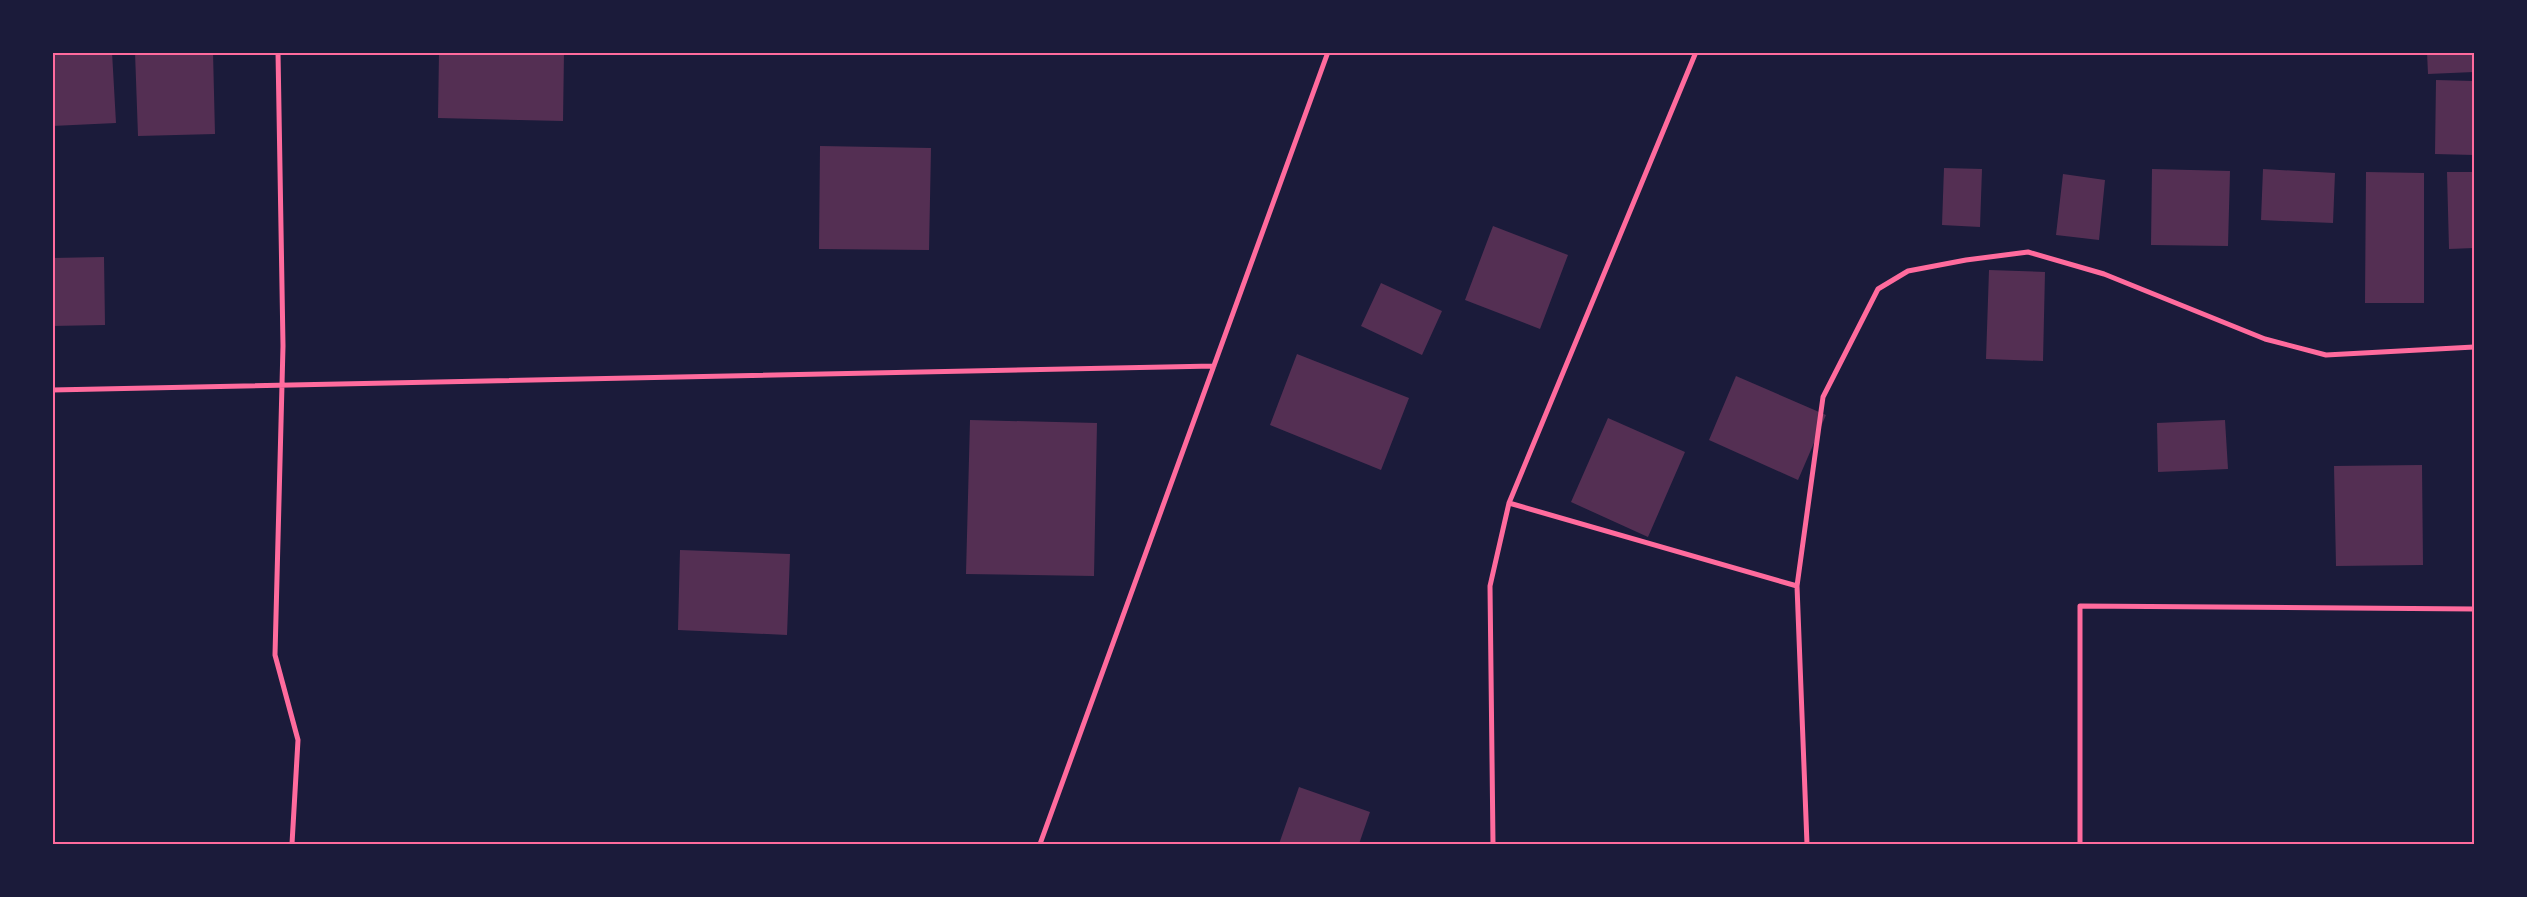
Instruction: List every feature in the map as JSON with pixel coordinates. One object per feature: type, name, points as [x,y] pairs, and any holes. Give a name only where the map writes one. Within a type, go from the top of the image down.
[{"type":"street","points":[[278,52],[282,384],[275,655],[298,740],[292,844]]},
{"type":"street","points":[[1040,844],[1328,52]]},
{"type":"street","points":[[1493,844],[1490,586],[1508,503],[1696,52]]},
{"type":"street","points":[[1807,844],[1797,586],[1823,397],[1878,289],[1908,271],[1966,260],[2028,252],[2104,274],[2265,339],[2326,355],[2474,347]]},
{"type":"street","points":[[52,390],[1214,366]]},
{"type":"street","points":[[1508,503],[1797,586]]},
{"type":"street","points":[[2080,844],[2080,606],[2474,609]]},
{"type":"building","points":[[52,52],[112,52],[116,123],[52,126]]},
{"type":"building","points":[[135,52],[213,52],[215,134],[138,136]]},
{"type":"building","points":[[439,52],[564,52],[563,121],[438,118]]},
{"type":"building","points":[[2427,52],[2474,52],[2474,72],[2428,74]]},
{"type":"building","points":[[2436,80],[2474,81],[2474,155],[2435,154]]},
{"type":"building","points":[[820,146],[931,148],[929,250],[819,249]]},
{"type":"building","points":[[1944,168],[1982,169],[1980,227],[1942,225]]},
{"type":"building","points":[[2152,169],[2230,171],[2228,246],[2151,245]]},
{"type":"building","points":[[2263,169],[2335,173],[2333,223],[2261,220]]},
{"type":"building","points":[[2366,172],[2424,173],[2424,303],[2365,303]]},
{"type":"building","points":[[2447,172],[2474,172],[2474,248],[2449,249]]},
{"type":"building","points":[[2063,174],[2105,180],[2099,240],[2056,235]]},
{"type":"building","points":[[1493,226],[1568,255],[1540,329],[1465,300]]},
{"type":"building","points":[[104,257],[105,325],[52,326],[52,258]]},
{"type":"building","points":[[1989,270],[2045,272],[2043,361],[1986,359]]},
{"type":"building","points":[[1381,283],[1442,311],[1422,355],[1361,326]]},
{"type":"building","points":[[1297,354],[1409,398],[1381,470],[1270,425]]},
{"type":"building","points":[[1736,376],[1826,415],[1798,480],[1709,440]]},
{"type":"building","points":[[1608,418],[1685,452],[1648,537],[1571,502]]},
{"type":"building","points":[[970,420],[1097,423],[1094,576],[966,574]]},
{"type":"building","points":[[2225,420],[2228,469],[2158,472],[2157,423]]},
{"type":"building","points":[[2422,465],[2423,565],[2336,566],[2334,466]]},
{"type":"building","points":[[680,550],[790,554],[787,635],[678,630]]},
{"type":"building","points":[[1299,787],[1370,812],[1359,844],[1279,844]]}]
